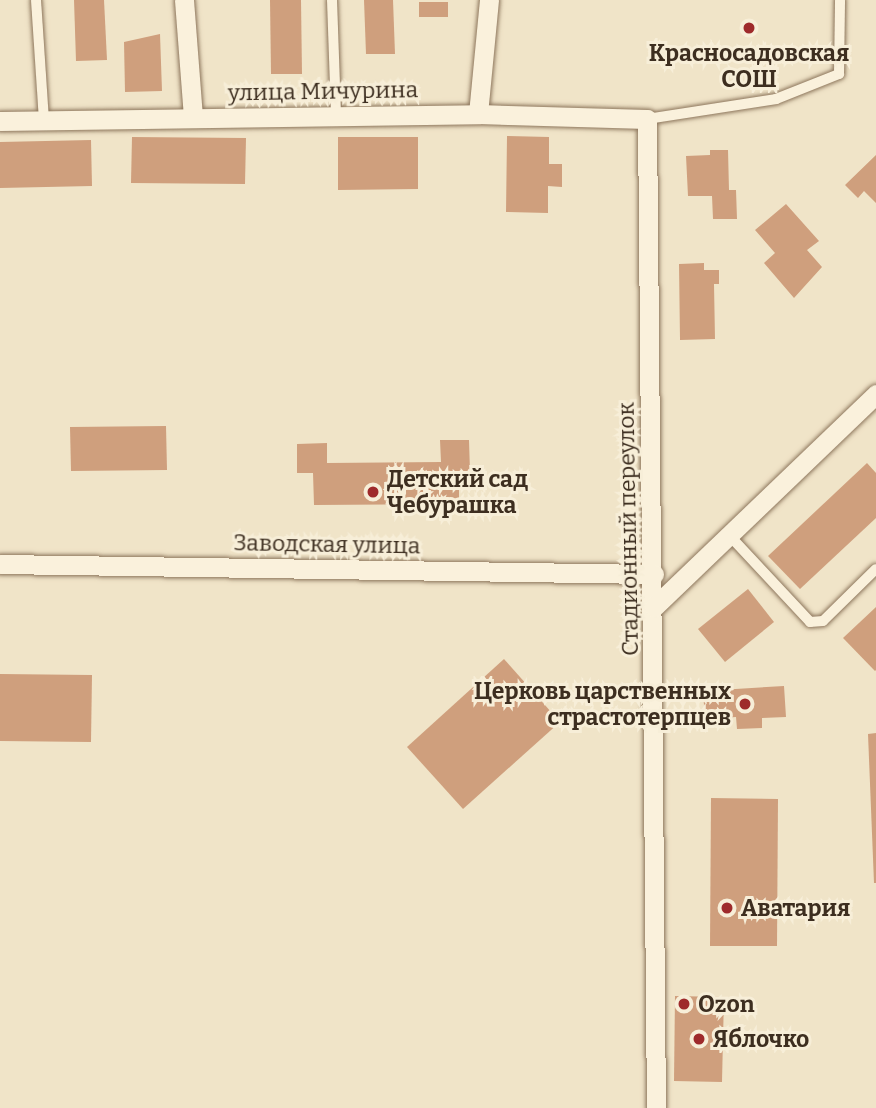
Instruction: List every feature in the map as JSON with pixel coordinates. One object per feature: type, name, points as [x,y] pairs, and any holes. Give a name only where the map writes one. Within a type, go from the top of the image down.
[{"type":"street","points":[[184,0],[193,117]]},
{"type":"street","points":[[478,114],[489,0]]},
{"type":"street","name":"улица Мичурина","points":[[0,121],[478,114],[647,118]]},
{"type":"street","name":"Стадионный переулок","points":[[647,118],[654,574],[656,1108]]},
{"type":"street","points":[[654,607],[876,394]]},
{"type":"street","name":"Заводская улица","points":[[0,564],[654,574]]},
{"type":"lane","points":[[36,0],[44,120]]},
{"type":"lane","points":[[332,0],[336,115]]},
{"type":"lane","points":[[647,118],[776,99],[839,74],[839,0]]},
{"type":"lane","points":[[729,535],[810,622],[823,621],[876,569]]},
{"type":"building","points":[[74,0],[104,0],[107,60],[76,61]]},
{"type":"building","points":[[270,0],[301,0],[302,74],[271,74]]},
{"type":"building","points":[[364,0],[393,0],[395,54],[366,54]]},
{"type":"building","points":[[419,2],[448,2],[448,17],[419,17]]},
{"type":"building","points":[[160,34],[162,91],[125,92],[124,42]]},
{"type":"building","points":[[507,136],[549,137],[549,164],[562,164],[562,187],[548,186],[548,213],[506,212]]},
{"type":"building","points":[[132,137],[246,138],[245,184],[131,183]]},
{"type":"building","points":[[338,137],[418,137],[418,189],[338,190]]},
{"type":"building","points":[[91,140],[92,186],[0,188],[0,142]]},
{"type":"building","points":[[710,150],[728,150],[729,190],[736,190],[737,219],[713,219],[712,196],[688,196],[686,156],[710,155]]},
{"type":"building","points":[[876,155],[876,203],[864,191],[858,198],[845,185]]},
{"type":"building","points":[[786,204],[819,241],[807,250],[822,267],[794,298],[764,263],[775,253],[755,230]]},
{"type":"building","points":[[704,263],[704,270],[719,270],[719,284],[714,284],[715,339],[680,340],[679,264]]},
{"type":"building","points":[[166,426],[167,470],[71,471],[70,427]]},
{"type":"building","points":[[440,440],[469,440],[470,472],[463,472],[459,482],[459,504],[314,505],[313,473],[297,473],[297,444],[327,443],[327,463],[441,462]]},
{"type":"building","points":[[867,463],[876,473],[876,518],[800,589],[768,556]]},
{"type":"building","points":[[748,589],[774,622],[725,662],[698,629]]},
{"type":"building","points":[[876,607],[876,670],[875,671],[843,638]]},
{"type":"building","points":[[504,659],[560,722],[463,809],[407,747]]},
{"type":"building","points":[[0,674],[92,675],[91,742],[0,741]]},
{"type":"building","name":"Церковь царственных страстотерпцев","points":[[784,686],[786,717],[762,718],[762,728],[737,729],[736,717],[705,719],[703,691]]},
{"type":"building","points":[[876,733],[876,883],[874,883],[868,734]]},
{"type":"building","points":[[711,798],[778,799],[777,946],[710,946]]},
{"type":"building","name":"Яблочко","points":[[675,996],[724,997],[722,1082],[674,1081]]},
{"type":"place","name":"Красносадовская СОШ","points":[[749,28]]},
{"type":"place","name":"Детский сад Чебурашка","points":[[373,492]]},
{"type":"place","name":"Церковь царственных страстотерпцев","points":[[745,704]]},
{"type":"place","name":"Аватария","points":[[727,908]]},
{"type":"place","name":"Ozon","points":[[684,1004]]},
{"type":"place","name":"Яблочко","points":[[699,1039]]}]
